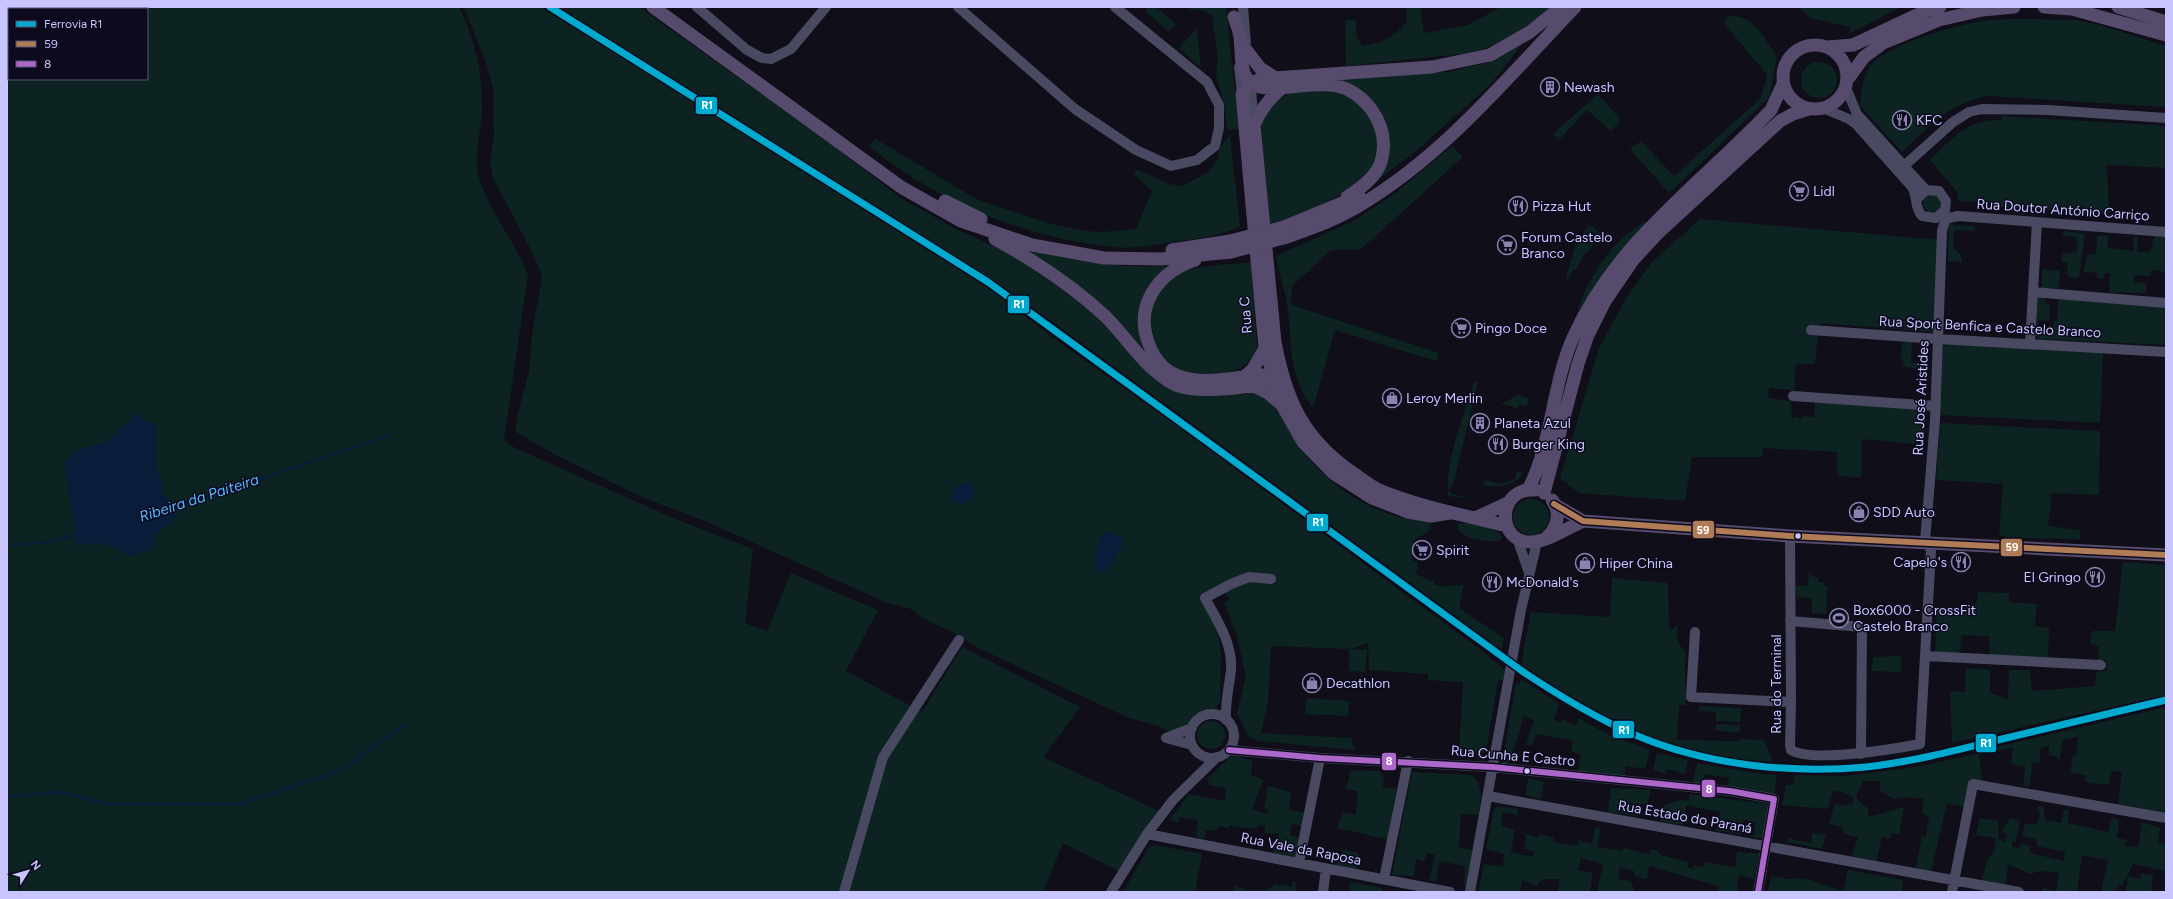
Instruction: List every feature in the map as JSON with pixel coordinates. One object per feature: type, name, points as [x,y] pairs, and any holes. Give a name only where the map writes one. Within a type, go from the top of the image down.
[{"type":"main road","points":[[653,7],[738,67],[901,187],[1020,253],[1068,285],[1106,318],[1148,365],[1173,384],[1203,390],[1248,381],[1268,393],[1282,405]]},
{"type":"main road","points":[[1237,10],[1244,73],[1250,83],[1262,88],[1278,82],[1432,67],[1490,56],[1530,32],[1562,7]]},
{"type":"main road","points":[[1319,214],[1354,199],[1392,177],[1445,134],[1562,7]]},
{"type":"main road","points":[[1279,365],[1272,376],[1265,382],[1202,381],[1175,375],[1163,367],[1154,357],[1143,329],[1147,302],[1156,286],[1180,266],[1230,247],[1325,223],[1361,205],[1397,181],[1448,139],[1575,7]]},
{"type":"main road","points":[[1528,490],[1538,470],[1572,340],[1609,275],[1653,224],[1771,110],[1783,84],[1784,67],[1794,53],[1809,46],[1828,47],[1853,45],[1921,13],[1940,7]]},
{"type":"main road","points":[[1544,493],[1578,364],[1588,335],[1605,301],[1633,260],[1657,234],[1780,121],[1793,114],[1808,109],[1824,108],[1838,100],[1864,57],[1883,43],[1939,20],[1982,10],[2014,7]]},
{"type":"main road","points":[[2044,7],[2072,9],[2166,35]]},
{"type":"main road","points":[[2118,7],[2166,22]]},
{"type":"main road","points":[[1828,47],[1842,60],[1847,83]]},
{"type":"main road","points":[[1247,51],[1260,68],[1278,82],[1321,83],[1344,88],[1363,99],[1378,119],[1384,139],[1382,159],[1372,176],[1354,192],[1319,214],[1286,232]]},
{"type":"main road","points":[[738,67],[906,179],[968,214],[1033,238],[1103,251],[1149,252],[1230,247]]},
{"type":"main road","points":[[1254,125],[1278,82]]},
{"type":"main road","points":[[1242,94],[1250,83]]},
{"type":"main road","points":[[1783,84],[1792,100],[1808,109]]},
{"type":"main road","name":"Rua C","points":[[1242,94],[1265,348],[1272,376],[1282,405],[1303,442],[1333,473],[1372,498],[1408,512],[1431,516],[1450,513]]},
{"type":"main road","name":"Rua C","points":[[1254,125],[1275,342],[1279,365],[1293,406],[1310,435],[1339,464],[1377,489],[1450,513],[1507,526]]},
{"type":"main road","points":[[961,221],[1032,245],[1104,258],[1160,259],[1213,254]]},
{"type":"main road","points":[[1248,381],[1265,348]]},
{"type":"main road","points":[[1272,376],[1282,389],[1290,408],[1310,435]]},
{"type":"main road","points":[[1475,518],[1508,503],[1515,495],[1528,490],[1544,493],[1554,504],[1583,521],[1790,536],[1925,541],[2166,555]]},
{"type":"main road","points":[[1508,503],[1505,513],[1507,526],[1517,538],[1528,542],[1542,540],[1583,521]]},
{"type":"main road","points":[[1542,540],[1554,530],[1557,520],[1554,504]]},
{"type":"street","points":[[697,7],[747,50],[762,58],[771,59],[790,49],[826,7]]},
{"type":"street","points":[[958,7],[1075,109],[1136,150],[1171,166],[1197,160],[1215,146],[1219,128],[1219,105],[1207,82],[1115,7]]},
{"type":"street","name":"Rua C","points":[[1237,10],[1247,51],[1254,125]]},
{"type":"street","name":"Rua C","points":[[1237,10],[1242,94]]},
{"type":"street","points":[[1824,108],[1849,119],[1855,124],[1912,187],[1918,198],[1917,208],[1919,212],[1926,218],[1941,213],[1945,197],[1939,191],[1926,190],[1857,114],[1847,83]]},
{"type":"street","points":[[1904,166],[1953,122],[1969,112],[1982,109],[2048,110],[2166,118]]},
{"type":"street","points":[[1918,198],[1926,190]]},
{"type":"street","name":"Rua Doutor António Carriço","points":[[1941,213],[1958,216],[2166,232]]},
{"type":"street","name":"Rua José Aristides","points":[[1920,744],[1930,550],[1925,541],[1936,406],[1942,231],[1945,221],[1941,213]]},
{"type":"street","points":[[2030,344],[2037,222]]},
{"type":"street","points":[[2033,292],[2166,303]]},
{"type":"street","name":"Rua Sport Benfica e Castelo Branco","points":[[1812,330],[2166,352]]},
{"type":"street","points":[[1792,396],[1936,406]]},
{"type":"street","name":"Rua do Terminal","points":[[1790,536],[1791,750],[1802,754],[1861,754],[1920,744]]},
{"type":"street","points":[[1517,538],[1529,573]]},
{"type":"street","points":[[1470,892],[1529,573],[1542,540]]},
{"type":"street","points":[[1226,720],[1225,702],[1231,669],[1224,633],[1205,598],[1231,584],[1249,577],[1271,579]]},
{"type":"street","points":[[1790,621],[1862,628],[1861,754]]},
{"type":"street","points":[[1695,632],[1691,697],[1791,702]]},
{"type":"street","points":[[844,892],[883,757],[959,640]]},
{"type":"street","points":[[1925,656],[2101,666]]},
{"type":"street","points":[[1208,715],[1225,702]]},
{"type":"street","points":[[1192,745],[1190,733],[1201,717],[1208,715],[1221,716],[1226,720],[1233,732],[1248,750]]},
{"type":"street","points":[[1192,728],[1166,738],[1192,745],[1203,756],[1205,770]]},
{"type":"street","points":[[1111,892],[1147,834],[1173,800],[1217,758],[1229,750],[1232,744],[1233,732]]},
{"type":"street","name":"Rua Cunha E Castro","points":[[1229,750],[1248,750],[1320,758],[1408,761],[1492,767],[1730,791],[1774,799],[1766,846]]},
{"type":"street","points":[[1203,756],[1217,758]]},
{"type":"street","points":[[1299,863],[1320,758]]},
{"type":"street","points":[[1384,879],[1408,761]]},
{"type":"street","points":[[1952,892],[1973,784],[2166,818]]},
{"type":"street","name":"Rua Estado do Paraná","points":[[1488,796],[2018,892]]},
{"type":"street","name":"Rua Vale da Raposa","points":[[1147,834],[1450,892]]},
{"type":"street","points":[[1758,892],[1766,846]]},
{"type":"street","points":[[1323,892],[1326,868]]},
{"type":"green space","points":[[7,7],[459,7],[474,44],[481,83],[482,110],[477,160],[479,177],[483,190],[495,214],[523,262],[528,275],[504,440],[515,448],[673,518],[753,549],[745,623],[767,631],[791,573],[878,610],[846,671],[922,712],[962,647],[1080,707],[1043,757],[1161,812],[1119,871],[1063,843],[1043,892],[7,892]]},
{"type":"green space","points":[[464,7],[541,7],[994,292],[1056,340],[1173,423],[1477,647],[1505,670],[1503,680],[1498,681],[1486,751],[1483,753],[1459,752],[1463,682],[1428,680],[1428,674],[1369,670],[1368,643],[1350,649],[1367,650],[1365,672],[1349,671],[1349,649],[1271,646],[1268,701],[1261,733],[1351,738],[1355,750],[1258,741],[1248,736],[1237,713],[1246,676],[1236,633],[1224,603],[1230,599],[1221,589],[1205,598],[1218,635],[1221,652],[1220,703],[1208,715],[1199,716],[1181,733],[1173,734],[1158,726],[1129,718],[980,649],[952,632],[924,619],[911,609],[885,602],[705,521],[639,496],[552,453],[516,432],[517,416],[529,371],[532,335],[542,276],[534,256],[493,178],[490,162],[494,136],[493,88],[486,63]]},
{"type":"green space","points":[[558,7],[639,7],[830,143],[901,198],[958,230],[1022,259],[1086,305],[1148,371],[1256,393],[1264,398],[1281,415],[1307,456],[1328,479],[1367,505],[1381,511],[1400,517],[1432,521],[1428,532],[1414,540],[1412,560],[1418,563],[1416,574],[1434,582],[1434,585],[1449,587],[1449,585],[1461,586],[1464,582],[1459,608],[1504,638],[1502,650],[1046,317],[955,256],[797,159]]},
{"type":"green space","points":[[1148,7],[1156,7],[1176,24],[1169,32],[1145,11]]},
{"type":"green space","points":[[1192,7],[1226,7],[1239,129],[1227,130],[1224,104],[1216,76],[1218,59],[1212,15],[1202,10],[1189,10]]},
{"type":"green space","points":[[1406,7],[1420,7],[1424,33],[1468,25],[1501,7],[1557,7],[1542,22],[1502,42],[1472,53],[1346,66],[1345,20],[1356,20],[1356,36],[1362,46],[1369,45],[1388,39],[1402,27],[1407,21]]},
{"type":"green space","points":[[1798,7],[1901,7],[1849,34],[1850,27],[1810,18]]},
{"type":"green space","points":[[1729,16],[1738,16],[1752,23],[1758,29],[1777,57],[1769,98],[1669,193],[1630,149],[1641,141],[1674,176],[1760,99],[1767,75],[1723,22]]},
{"type":"green space","points":[[2016,19],[2074,20],[2096,24],[2166,46],[2166,107],[1988,96],[1962,104],[1951,110],[1931,125],[1902,152],[1860,106],[1863,82],[1869,68],[1877,60],[1889,52],[1921,37],[1983,21]]},
{"type":"green space","points":[[1197,28],[1201,68],[1179,48]]},
{"type":"green space","points":[[1523,43],[1491,84],[1416,151],[1378,180],[1388,163],[1390,151],[1390,140],[1386,124],[1330,79],[1449,72],[1489,62]]},
{"type":"green space","points":[[1819,62],[1829,65],[1834,70],[1837,80],[1834,90],[1829,95],[1819,98],[1809,95],[1804,90],[1801,80],[1804,70],[1809,65]]},
{"type":"green space","points":[[1317,89],[1342,95],[1358,104],[1370,117],[1384,139],[1372,176],[1316,209],[1270,227],[1261,126],[1270,108],[1282,97],[1298,91]]},
{"type":"green space","points":[[1598,94],[1621,120],[1611,131],[1587,110],[1559,140],[1553,134]]},
{"type":"green space","points":[[2002,116],[2166,126],[2166,168],[2107,165],[2109,214],[1990,206],[1990,203],[1959,201],[1957,192],[1930,160],[1954,137],[1970,126],[1990,120],[2002,120]]},
{"type":"green space","points":[[1230,135],[1240,226],[1223,233],[1201,238],[1127,247],[1112,247],[1047,235],[1014,226],[982,214],[952,200],[922,183],[894,165],[868,145],[876,139],[978,200],[1048,223],[1085,231],[1102,232],[1136,229],[1152,191],[1133,173],[1138,170],[1169,184],[1182,186],[1209,172],[1218,159],[1220,147]]},
{"type":"green space","points":[[1452,146],[1463,157],[1360,250],[1331,250],[1292,286],[1291,305],[1439,353],[1436,361],[1335,330],[1314,405],[1311,406],[1303,393],[1294,368],[1287,304],[1276,256],[1355,220],[1393,195]]},
{"type":"green space","points":[[1932,194],[1938,197],[1941,203],[1938,209],[1932,212],[1926,209],[1923,203],[1926,197]]},
{"type":"green space","points":[[1700,219],[1940,240],[1934,332],[1819,323],[1815,364],[1796,364],[1794,390],[1769,388],[1768,398],[1791,401],[1792,419],[1795,417],[1802,419],[1803,416],[1814,417],[1815,402],[1925,409],[1923,445],[1862,439],[1861,478],[1837,475],[1837,452],[1763,448],[1762,457],[1692,457],[1685,501],[1579,493],[1560,478],[1599,348],[1625,300],[1652,262]]},
{"type":"green space","points":[[1646,221],[1647,223],[1576,320],[1585,291],[1600,263],[1621,240]]},
{"type":"green space","points":[[1950,225],[1975,226],[1974,231],[1954,230],[1953,249],[1961,254],[1962,262],[1948,261]]},
{"type":"green space","points":[[1591,226],[1600,233],[1588,253],[1586,252],[1575,271],[1573,270],[1568,280],[1566,279],[1567,273],[1578,241],[1582,234]]},
{"type":"green space","points":[[2064,231],[2085,234],[2079,278],[2068,277],[2067,262],[2062,262],[2062,254],[2077,252],[2077,237],[2062,235]]},
{"type":"green space","points":[[2097,236],[2109,236],[2107,248],[2134,251],[2133,237],[2138,237],[2137,251],[2150,253],[2154,236],[2166,237],[2166,272],[2152,270],[2150,276],[2134,275],[2134,282],[2146,283],[2146,293],[2109,292],[2110,273],[2105,273],[2103,279],[2097,278],[2098,273],[2084,272],[2087,254],[2096,254]]},
{"type":"green space","points":[[1026,249],[1082,261],[1100,263],[1138,266],[1177,265],[1155,283],[1142,301],[1138,322],[1143,350]]},
{"type":"green space","points":[[1251,262],[1257,346],[1252,358],[1247,364],[1224,374],[1197,375],[1186,373],[1165,361],[1156,352],[1150,332],[1153,302],[1164,284],[1176,275],[1185,271],[1220,265]]},
{"type":"green space","points":[[2042,269],[2060,271],[2059,288],[2042,288]]},
{"type":"green space","points":[[2038,296],[2045,297],[2045,303],[2050,304],[2049,321],[2038,320],[2037,334],[2053,334],[2054,321],[2057,321],[2058,298],[2166,305],[2166,345],[2039,339],[2036,335]]},
{"type":"green space","points":[[1903,341],[1912,342],[1911,363],[1928,363],[1929,369],[1903,367],[1904,362],[1900,360]]},
{"type":"green space","points":[[1949,343],[2103,353],[2100,423],[1939,415],[1943,348]]},
{"type":"green space","points":[[1474,381],[1478,383],[1453,485],[1448,490],[1449,468],[1452,453]]},
{"type":"green space","points":[[1518,395],[1529,398],[1527,407],[1519,404],[1518,408],[1501,404]]},
{"type":"green space","points":[[1942,423],[2100,431],[2099,495],[2052,493],[2048,526],[2080,530],[2081,539],[2006,538],[1999,534],[2003,484],[1936,480],[1940,425]]},
{"type":"green space","points":[[1517,471],[1523,473],[1519,478],[1510,484],[1500,486],[1483,486],[1485,480],[1501,484],[1515,479]]},
{"type":"green space","points":[[1448,490],[1453,494],[1471,499],[1448,496]]},
{"type":"green space","points":[[1535,499],[1544,504],[1548,510],[1548,524],[1544,530],[1535,535],[1527,535],[1518,530],[1514,524],[1513,513],[1518,504],[1524,500]]},
{"type":"green space","points":[[1464,523],[1485,526],[1495,530],[1502,538],[1499,541],[1483,541],[1465,536],[1458,529],[1458,524]]},
{"type":"green space","points":[[2123,562],[2166,565],[2166,695],[1952,743],[1950,691],[1965,692],[1966,668],[1990,670],[1990,693],[2008,699],[2009,670],[2030,670],[2032,691],[2095,686],[2096,672],[2107,671],[2106,660],[2098,660],[2099,646],[2090,644],[2092,631],[2115,631]]},
{"type":"green space","points":[[1809,572],[1813,577],[1818,577],[1818,582],[1824,582],[1823,586],[1827,586],[1826,614],[1812,613],[1812,598],[1797,597],[1795,586],[1808,586]]},
{"type":"green space","points":[[1612,578],[1668,583],[1669,627],[1672,629],[1679,624],[1677,639],[1685,651],[1686,705],[1679,705],[1677,740],[1764,740],[1773,762],[1739,759],[1705,753],[1672,745],[1640,733],[1578,703],[1549,686],[1521,666],[1531,612],[1610,617]]},
{"type":"green space","points":[[1978,592],[2009,593],[2009,602],[2037,604],[2035,626],[2049,628],[2048,659],[1990,656],[1989,636],[1962,635],[1959,655],[1935,654],[1937,605],[1956,611],[1958,605],[1976,604]]},
{"type":"green space","points":[[1901,656],[1901,672],[1872,671],[1873,657]]},
{"type":"green space","points":[[1521,679],[1559,704],[1554,720],[1560,723],[1562,719],[1576,725],[1579,718],[1609,735],[1650,750],[1645,769],[1626,766],[1624,778],[1577,774],[1581,755],[1571,751],[1573,741],[1536,734],[1532,745],[1526,745],[1534,720],[1524,716],[1514,748],[1506,765],[1502,764],[1516,683],[1519,684]]},
{"type":"green space","points":[[1307,698],[1349,701],[1348,716],[1305,714]]},
{"type":"green space","points":[[1699,706],[1741,708],[1740,722],[1716,721],[1716,712],[1698,711]]},
{"type":"green space","points":[[2166,707],[2166,813],[2118,804],[2122,772],[2112,771],[2109,785],[2085,782],[2086,775],[2070,773],[2073,756],[2076,757],[2078,737],[2062,740],[2060,760],[2055,756],[2049,755],[2049,746],[2041,748],[2039,763],[2032,762],[2030,787],[2023,786],[2025,767],[2011,764],[2013,748],[1979,754],[1982,780],[1972,780],[1966,807],[1947,803],[1931,872],[1916,868],[1922,836],[1925,838],[1929,816],[1922,813],[1924,799],[1905,797],[1894,799],[1880,791],[1880,781],[1862,781],[1856,796],[1860,803],[1868,808],[1868,817],[1904,807],[1899,834],[1892,833],[1891,839],[1882,837],[1876,861],[1852,856],[1858,837],[1844,834],[1842,827],[1829,824],[1835,803],[1844,806],[1853,804],[1853,797],[1846,793],[1833,790],[1828,809],[1782,805],[1786,786],[1793,784],[1795,775],[1844,776],[1910,768],[1978,754],[1980,751]]},
{"type":"green space","points":[[1211,721],[1217,722],[1221,725],[1224,729],[1224,741],[1221,745],[1217,748],[1211,749],[1205,748],[1201,745],[1198,741],[1197,735],[1198,729],[1201,725],[1205,722]]},
{"type":"green space","points":[[1716,724],[1740,725],[1740,732],[1716,731]]},
{"type":"green space","points":[[1657,753],[1688,760],[1685,774],[1667,769],[1666,774],[1653,770]]},
{"type":"green space","points":[[1232,755],[1253,761],[1251,775],[1264,780],[1252,810],[1268,814],[1269,810],[1264,808],[1268,786],[1291,792],[1289,809],[1305,813],[1302,826],[1292,824],[1290,835],[1300,838],[1296,858],[1273,853],[1279,834],[1265,833],[1265,826],[1258,825],[1258,828],[1244,828],[1230,825],[1228,828],[1218,826],[1217,831],[1206,830],[1204,840],[1196,836],[1198,820],[1179,817],[1178,823],[1170,819],[1189,794],[1225,801],[1226,788],[1209,785],[1207,779]]},
{"type":"green space","points":[[1697,763],[1754,773],[1776,775],[1775,794],[1770,797],[1727,788],[1729,778],[1705,774],[1701,787],[1692,786]]},
{"type":"green space","points":[[1351,770],[1379,771],[1384,776],[1383,787],[1396,789],[1387,839],[1337,828],[1342,813],[1356,814],[1358,791],[1346,789]]},
{"type":"green space","points":[[1412,772],[1471,775],[1478,784],[1481,794],[1479,815],[1461,814],[1459,847],[1473,850],[1467,887],[1464,886],[1465,866],[1439,861],[1436,882],[1429,880],[1435,855],[1427,853],[1424,861],[1416,859],[1414,876],[1392,875]]},
{"type":"green space","points":[[1528,778],[1544,782],[1541,799],[1525,795]]},
{"type":"green space","points":[[1611,788],[1651,790],[1647,805],[1637,803],[1636,816],[1608,812]]},
{"type":"green space","points":[[1689,794],[1768,804],[1763,838],[1753,838],[1756,822],[1743,820],[1742,834],[1716,831],[1720,812],[1686,805],[1683,825],[1660,822],[1661,806],[1680,800],[1689,801]]},
{"type":"green space","points":[[1497,806],[1518,809],[1518,815],[1503,812],[1501,826],[1515,830],[1511,852],[1533,857],[1534,851],[1524,849],[1526,837],[1524,833],[1539,838],[1539,834],[1554,838],[1554,842],[1577,846],[1579,840],[1592,844],[1595,828],[1601,827],[1597,847],[1623,851],[1623,848],[1650,854],[1651,850],[1656,850],[1661,855],[1688,862],[1687,867],[1693,869],[1693,865],[1704,867],[1704,862],[1735,867],[1737,852],[1759,854],[1754,879],[1739,875],[1737,890],[1744,892],[1717,891],[1717,886],[1649,866],[1647,879],[1634,876],[1634,871],[1620,867],[1618,879],[1631,881],[1635,892],[1597,892],[1603,864],[1581,858],[1578,870],[1593,873],[1590,892],[1558,892],[1560,879],[1542,879],[1537,886],[1522,880],[1520,892],[1478,892],[1484,864],[1503,867],[1504,854],[1486,849],[1494,810]]},
{"type":"green space","points":[[2043,806],[2045,820],[2061,823],[2064,810],[2069,810],[2068,823],[2108,832],[2112,817],[2119,820],[2117,838],[2127,840],[2125,846],[2138,847],[2142,822],[2160,828],[2158,842],[2166,844],[2166,871],[2133,864],[2122,886],[2118,885],[2116,892],[2101,892],[2108,860],[2082,855],[2077,892],[2042,891],[2043,888],[2056,891],[2059,873],[2040,871],[2030,874],[2008,864],[2006,885],[1982,880],[1988,858],[1994,852],[1996,838],[1976,835],[1980,818],[1998,821],[1999,840],[2005,842],[2007,834],[2001,832],[2010,818],[2020,821],[2016,842],[2012,841],[2012,847],[2020,848],[2021,843],[2030,846],[2030,853],[2064,861],[2065,852],[2037,846],[2037,839],[2022,836],[2025,824],[2037,824],[2040,815],[2037,807]]},
{"type":"green space","points":[[1812,833],[1826,835],[1822,849],[1787,842],[1788,838],[1811,843]]},
{"type":"green space","points":[[1155,845],[1202,854],[1195,892],[1123,892],[1149,847]]},
{"type":"green space","points":[[1343,849],[1359,854],[1356,870],[1335,867]]},
{"type":"green space","points":[[1848,870],[1903,880],[1902,892],[1767,892],[1772,876],[1787,879],[1798,878],[1810,880],[1843,891]]},
{"type":"green space","points":[[2141,873],[2153,875],[2151,892],[2126,892],[2128,876],[2140,879]]},
{"type":"green space","points":[[1293,882],[1296,882],[1295,892],[1233,892],[1234,885],[1244,889],[1261,891],[1266,890],[1275,884],[1292,887]]},
{"type":"green space","points":[[1350,882],[1382,888],[1382,892],[1349,892]]},
{"type":"water","points":[[139,412],[145,422],[155,423],[156,465],[162,482],[161,490],[165,497],[176,502],[179,512],[171,522],[159,532],[153,542],[151,550],[147,552],[144,550],[137,555],[131,556],[116,548],[100,543],[78,547],[64,462],[80,449],[105,443]]},
{"type":"water","points":[[967,483],[973,485],[974,492],[971,499],[962,504],[952,501],[953,491],[957,486]]},
{"type":"water","points":[[1108,531],[1122,538],[1123,545],[1105,572],[1101,573],[1095,564],[1097,545],[1100,539]]},
{"type":"waterway","name":"Ribeira da Paiteira","points":[[176,507],[388,436]]},
{"type":"waterway","name":"Ribeira da Paiteira","points":[[7,545],[51,542],[79,534]]},
{"type":"waterway","points":[[7,797],[59,792],[109,804],[239,804],[340,771],[404,725]]},
{"type":"rail line","name":"R1","points":[[550,7],[988,282],[1522,671],[1576,705],[1633,734],[1660,745],[1718,760],[1778,768],[1837,769],[1883,765],[1932,756],[2166,700]]},
{"type":"transit line","name":"59","points":[[1554,504],[1583,521],[1790,536],[2166,555]]},
{"type":"transit line","name":"8","points":[[1229,750],[1320,758],[1492,767],[1730,791],[1774,799],[1758,892]]},
{"type":"place","name":"Newash","points":[[1550,87]]},
{"type":"place","name":"KFC","points":[[1902,120]]},
{"type":"place","name":"Lidl","points":[[1799,191]]},
{"type":"place","name":"Pizza Hut","points":[[1518,206]]},
{"type":"place","name":"Forum Castelo Branco","points":[[1507,245]]},
{"type":"place","name":"Pingo Doce","points":[[1461,328]]},
{"type":"place","name":"Leroy Merlin","points":[[1392,398]]},
{"type":"place","name":"Planeta Azul","points":[[1480,423]]},
{"type":"place","name":"Burger King","points":[[1498,444]]},
{"type":"place","name":"SDD Auto","points":[[1859,512]]},
{"type":"place","name":"Spirit","points":[[1422,550]]},
{"type":"place","name":"Capelo's","points":[[1961,562]]},
{"type":"place","name":"Hiper China","points":[[1585,563]]},
{"type":"place","name":"El Gringo","points":[[2095,577]]},
{"type":"place","name":"McDonald's","points":[[1492,582]]},
{"type":"place","name":"Box6000 - CrossFit Castelo Branco","points":[[1839,618]]},
{"type":"place","name":"Decathlon","points":[[1312,683]]}]
